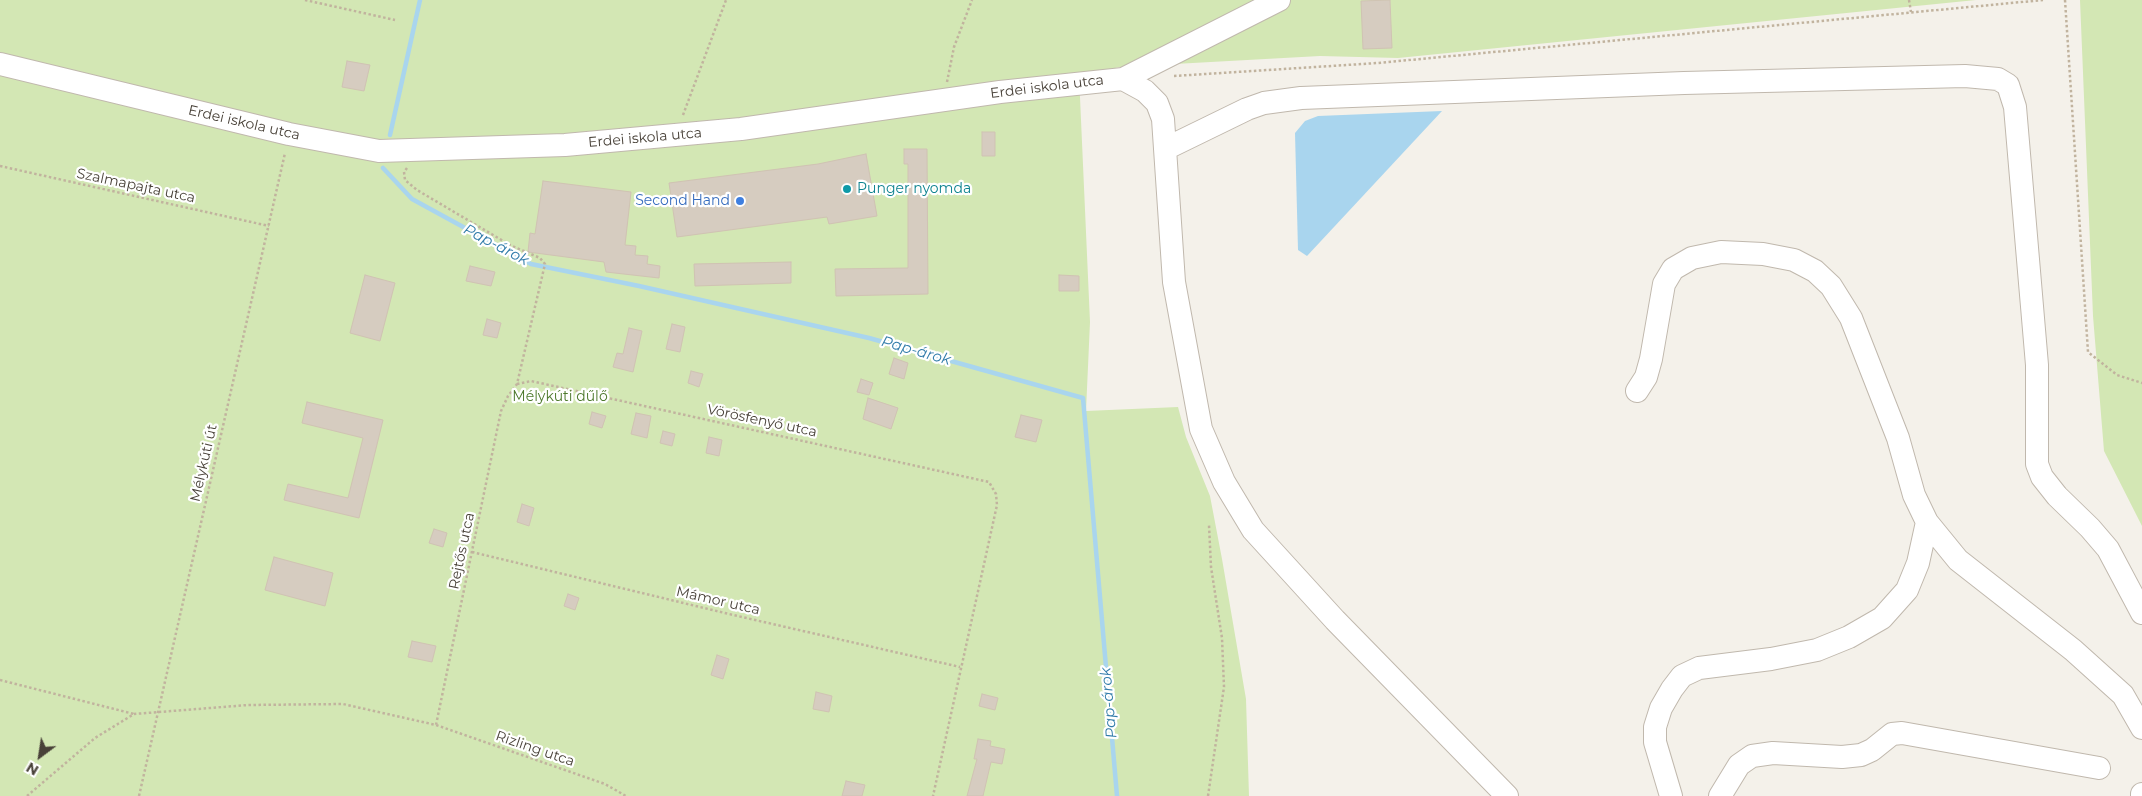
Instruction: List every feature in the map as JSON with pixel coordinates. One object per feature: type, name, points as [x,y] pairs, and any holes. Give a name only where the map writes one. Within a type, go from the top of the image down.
[{"type":"street","name":"Erdei iskola utca","points":[[0,64],[290,134],[379,151],[565,145],[741,129],[944,100],[1122,79],[1279,0]]},
{"type":"street","points":[[1165,149],[1247,110],[1264,104],[1301,98],[1684,82],[1965,76],[1998,79],[2008,85],[2014,107],[2037,365],[2037,464],[2042,477],[2057,496],[2090,528],[2108,549],[2142,613]]},
{"type":"street","points":[[1122,79],[1146,91],[1157,103],[1162,119],[1174,282],[1201,429],[1224,482],[1253,530],[1335,620],[1507,796]]},
{"type":"street","points":[[1637,391],[1646,377],[1655,339],[1659,304],[1664,284],[1673,269],[1692,258],[1722,252],[1763,254],[1794,260],[1815,271],[1831,286],[1851,318],[1898,438],[1914,495],[1927,522],[1958,560],[2073,650],[2123,695],[2142,728]]},
{"type":"street","points":[[1671,796],[1655,742],[1655,727],[1661,708],[1672,688],[1682,676],[1699,668],[1771,659],[1817,650],[1848,637],[1882,618],[1907,590],[1918,563],[1927,522]]},
{"type":"street","points":[[1720,796],[1739,766],[1752,756],[1773,753],[1842,757],[1861,755],[1872,750],[1892,734],[1902,733],[2099,768]]},
{"type":"path","points":[[305,0],[395,20]]},
{"type":"path","points":[[676,135],[726,0]]},
{"type":"path","points":[[944,100],[954,47],[972,0]]},
{"type":"path","points":[[1909,0],[1911,12]]},
{"type":"path","points":[[1172,76],[1378,63],[2043,0]]},
{"type":"path","points":[[2065,0],[2088,352],[2117,375],[2142,383]]},
{"type":"path","name":"Mélykúti út","points":[[139,796],[290,134]]},
{"type":"path","name":"Szalmapajta utca","points":[[0,166],[269,226]]},
{"type":"path","name":"Rejtős utca","points":[[409,166],[404,172],[405,180],[417,190],[510,245],[540,258],[545,264],[517,384],[508,396],[501,411],[436,725]]},
{"type":"path","name":"Vörösfenyő utca","points":[[517,384],[530,380],[988,482],[996,494],[996,505],[960,667]]},
{"type":"path","points":[[1208,796],[1224,687],[1222,638],[1211,567],[1209,525]]},
{"type":"path","name":"Mámor utca","points":[[472,552],[960,667]]},
{"type":"path","points":[[933,796],[960,667]]},
{"type":"path","points":[[0,680],[134,714]]},
{"type":"path","name":"Rizling utca","points":[[134,714],[248,705],[343,704],[436,725],[605,784],[626,796]]},
{"type":"path","points":[[27,796],[95,738],[134,714]]},
{"type":"green space","name":"Mélykúti dűlő","points":[[0,0],[1976,0],[1398,58],[1320,56],[1120,67],[1079,75],[1090,322],[1086,411],[1178,407],[1186,437],[1210,496],[1222,559],[1246,699],[1249,796],[0,796]]},
{"type":"green space","points":[[2080,0],[2142,0],[2142,526],[2104,451],[2093,316]]},
{"type":"water","points":[[1442,111],[1307,256],[1298,250],[1295,133],[1305,121],[1318,116]]},
{"type":"building","points":[[1390,0],[1392,48],[1363,49],[1361,1]]},
{"type":"building","points":[[347,61],[370,65],[364,91],[342,87]]},
{"type":"building","points":[[982,132],[995,132],[995,156],[982,156]]},
{"type":"building","points":[[904,149],[927,149],[928,294],[836,296],[835,269],[908,268],[908,164],[904,164]]},
{"type":"building","name":"Second Hand","points":[[866,154],[877,216],[829,224],[827,217],[677,237],[669,183],[818,164]]},
{"type":"building","points":[[543,181],[631,192],[625,245],[636,246],[635,255],[648,256],[647,264],[660,266],[659,278],[606,272],[604,262],[528,252],[530,233],[535,234]]},
{"type":"building","points":[[791,262],[791,283],[695,286],[694,264]]},
{"type":"building","points":[[470,266],[495,272],[491,286],[466,281]]},
{"type":"building","points":[[365,275],[395,283],[380,341],[350,333]]},
{"type":"building","points":[[1059,275],[1079,276],[1079,291],[1059,291]]},
{"type":"building","points":[[487,319],[501,323],[497,338],[483,335]]},
{"type":"building","points":[[672,324],[685,327],[680,352],[666,349]]},
{"type":"building","points":[[629,328],[642,331],[633,372],[613,367],[617,353],[623,354]]},
{"type":"building","points":[[894,358],[908,363],[904,379],[889,374]]},
{"type":"building","points":[[691,371],[703,374],[699,387],[688,383]]},
{"type":"building","points":[[861,379],[873,383],[869,395],[857,392]]},
{"type":"building","points":[[868,398],[898,408],[891,429],[863,419]]},
{"type":"building","points":[[307,402],[383,420],[359,518],[284,500],[288,484],[348,498],[363,438],[302,423]]},
{"type":"building","points":[[592,412],[606,416],[602,428],[589,424]]},
{"type":"building","points":[[636,413],[651,416],[647,438],[631,434]]},
{"type":"building","points":[[1021,415],[1042,420],[1036,442],[1015,437]]},
{"type":"building","points":[[663,431],[675,434],[672,446],[660,443]]},
{"type":"building","points":[[709,437],[722,440],[719,456],[706,453]]},
{"type":"building","points":[[522,504],[534,508],[529,526],[517,522]]},
{"type":"building","points":[[434,529],[447,533],[443,547],[429,543]]},
{"type":"building","points":[[274,557],[333,573],[325,606],[265,590]]},
{"type":"building","points":[[568,594],[579,598],[575,610],[564,606]]},
{"type":"building","points":[[412,641],[436,646],[432,662],[408,657]]},
{"type":"building","points":[[717,655],[729,659],[723,679],[711,675]]},
{"type":"building","points":[[816,692],[832,696],[829,712],[813,709]]},
{"type":"building","points":[[982,694],[998,698],[995,710],[979,706]]},
{"type":"building","points":[[978,739],[991,741],[990,746],[1005,749],[1002,764],[991,762],[983,796],[967,796],[977,759],[974,759]]},
{"type":"building","points":[[846,781],[865,785],[862,796],[842,796]]},
{"type":"waterway","name":"Pap-árok","points":[[390,135],[420,0]]},
{"type":"waterway","name":"Pap-árok","points":[[383,168],[412,199],[531,264],[639,286],[869,338],[1083,398],[1117,796]]},
{"type":"place","name":"Punger nyomda","points":[[847,189]]},
{"type":"place","name":"Second Hand","points":[[740,201]]}]
